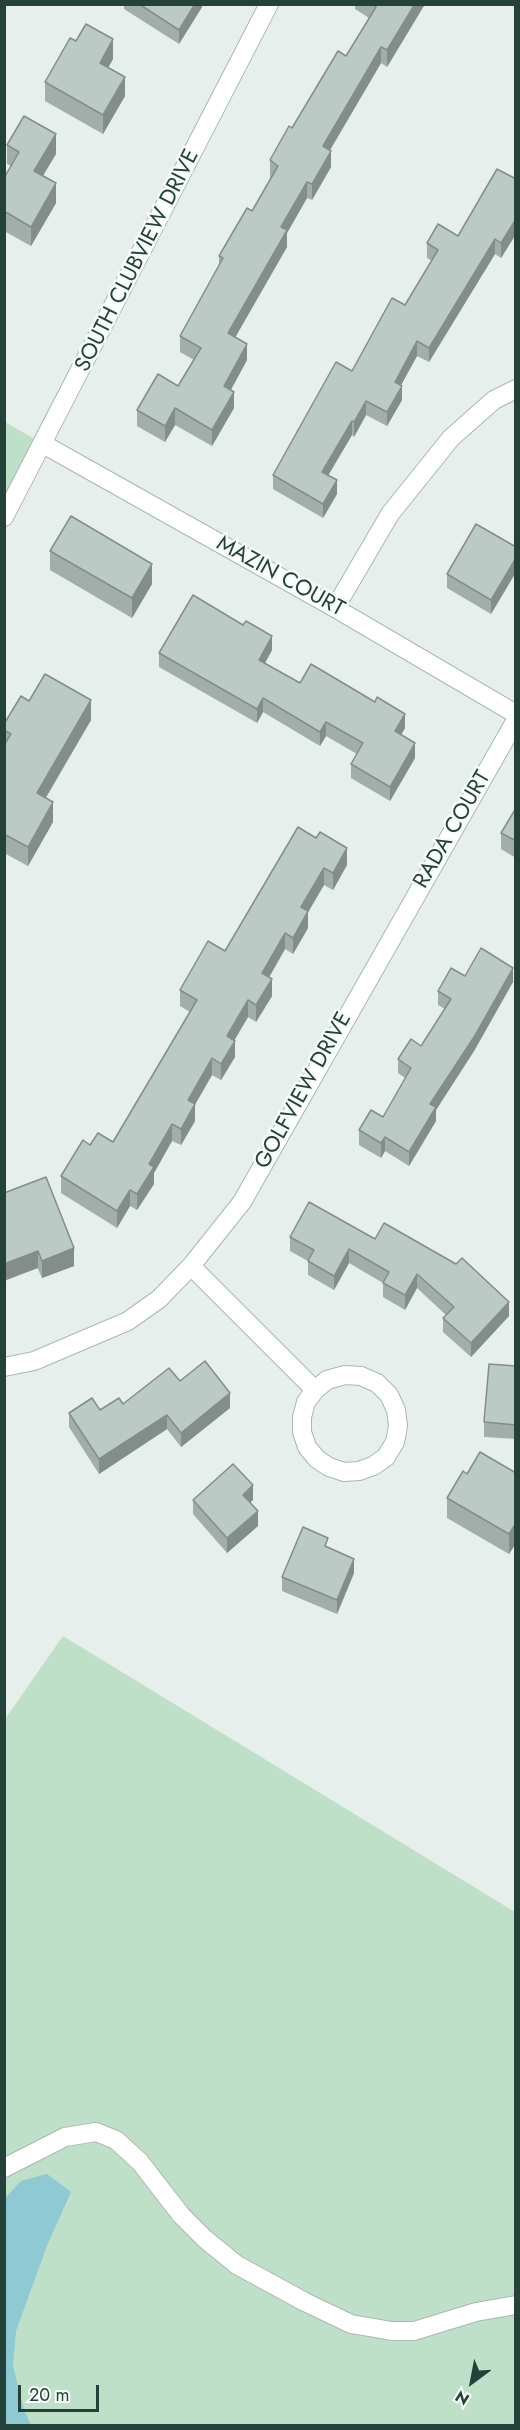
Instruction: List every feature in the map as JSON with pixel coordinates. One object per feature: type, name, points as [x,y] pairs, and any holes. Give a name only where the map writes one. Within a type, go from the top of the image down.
[{"type":"street","name":"SOUTH CLUBVIEW DRIVE","points":[[4,516],[269,4]]},
{"type":"street","points":[[335,608],[390,514],[451,438],[494,400],[516,389]]},
{"type":"street","name":"MAZIN COURT","points":[[43,444],[335,608],[516,714]]},
{"type":"street","name":"RADA COURT","points":[[408,909],[516,720]]},
{"type":"street","name":"GOLFVIEW DRIVE","points":[[4,1367],[34,1361],[128,1321],[159,1299],[191,1266],[242,1202],[408,909]]},
{"type":"street","points":[[191,1266],[315,1390]]},
{"type":"street","points":[[345,1375],[361,1376],[377,1383],[389,1395],[396,1410],[398,1426],[394,1442],[386,1457],[374,1466],[359,1471],[337,1469],[317,1459],[307,1447],[302,1432],[302,1417],[306,1402],[315,1390],[327,1380],[345,1375]]},
{"type":"street","points":[[4,2168],[65,2138],[96,2132],[116,2140],[140,2162],[181,2215],[205,2239],[237,2265],[351,2324],[392,2331],[414,2331],[476,2312],[516,2305]]},
{"type":"green space","points":[[5,422],[43,444],[5,517]]},
{"type":"green space","points":[[63,1636],[515,1912],[515,2425],[5,2426],[5,1719]]},
{"type":"water","points":[[47,2174],[71,2192],[47,2246],[16,2331],[13,2366],[24,2410],[31,2425],[5,2425],[5,2198],[21,2181]]},
{"type":"building","points":[[139,4],[195,4],[179,30]]},
{"type":"building","points":[[373,4],[415,4],[387,50],[381,47],[323,146],[331,151],[312,184],[307,182],[281,227],[287,230],[228,333],[247,344],[224,386],[234,392],[212,430],[175,408],[165,426],[137,410],[158,374],[178,386],[201,348],[180,336],[223,258],[219,256],[247,208],[252,211],[278,166],[270,160],[289,126],[292,128],[338,51],[346,56],[376,7]]},
{"type":"building","points":[[86,24],[113,39],[100,63],[125,77],[103,115],[45,82],[70,38],[76,41]]},
{"type":"building","points":[[24,116],[56,134],[34,171],[56,183],[31,227],[4,211],[4,178],[19,152],[7,145]]},
{"type":"building","points":[[497,169],[516,179],[516,219],[501,243],[495,239],[429,348],[417,341],[395,382],[402,386],[387,412],[366,401],[354,422],[352,421],[322,472],[337,480],[323,504],[273,475],[336,362],[352,371],[392,298],[405,305],[438,250],[427,243],[438,224],[458,236]]},
{"type":"building","points":[[71,516],[152,564],[132,598],[50,551]]},
{"type":"building","points":[[476,524],[516,547],[516,558],[491,600],[447,574]]},
{"type":"building","points":[[193,595],[243,625],[246,621],[272,636],[259,660],[300,683],[311,664],[375,702],[377,697],[405,714],[395,731],[415,743],[390,787],[351,764],[363,743],[326,722],[320,732],[263,698],[257,709],[159,653]]},
{"type":"building","points":[[45,674],[91,700],[37,793],[53,802],[28,847],[4,834],[4,745],[11,734],[4,730],[4,724],[21,696],[29,701]]},
{"type":"building","points":[[516,808],[516,841],[501,833]]},
{"type":"building","points":[[298,827],[316,838],[320,832],[347,848],[333,873],[324,868],[301,907],[308,911],[293,938],[285,933],[262,973],[272,979],[256,1005],[248,1000],[227,1036],[235,1041],[221,1064],[212,1058],[188,1100],[195,1104],[181,1129],[172,1124],[149,1164],[154,1167],[137,1194],[130,1190],[117,1211],[61,1176],[83,1140],[90,1145],[98,1133],[113,1142],[197,1000],[180,990],[208,941],[225,951]]},
{"type":"building","points":[[481,948],[513,968],[474,1037],[430,1104],[436,1107],[409,1152],[385,1137],[381,1143],[359,1130],[371,1110],[383,1117],[411,1068],[398,1059],[411,1039],[421,1046],[451,999],[438,991],[451,968],[465,976]]},
{"type":"building","points":[[46,1177],[74,1248],[42,1261],[38,1251],[4,1264],[4,1193]]},
{"type":"building","points":[[309,1202],[375,1239],[384,1223],[456,1264],[462,1258],[509,1302],[471,1343],[443,1318],[454,1307],[417,1274],[405,1295],[383,1283],[389,1272],[349,1249],[334,1276],[308,1261],[314,1250],[290,1237]]},
{"type":"building","points":[[205,1361],[230,1393],[181,1433],[167,1415],[99,1459],[69,1413],[92,1398],[100,1410],[119,1398],[123,1404],[169,1368],[180,1381]]},
{"type":"building","points":[[489,1364],[516,1366],[516,1425],[484,1422]]},
{"type":"building","points":[[480,1452],[516,1473],[516,1523],[509,1534],[447,1498],[463,1471],[467,1474]]},
{"type":"building","points":[[233,1464],[253,1485],[243,1495],[258,1511],[227,1538],[193,1500]]},
{"type":"building","points":[[303,1527],[328,1538],[325,1546],[354,1559],[337,1600],[282,1577]]}]
